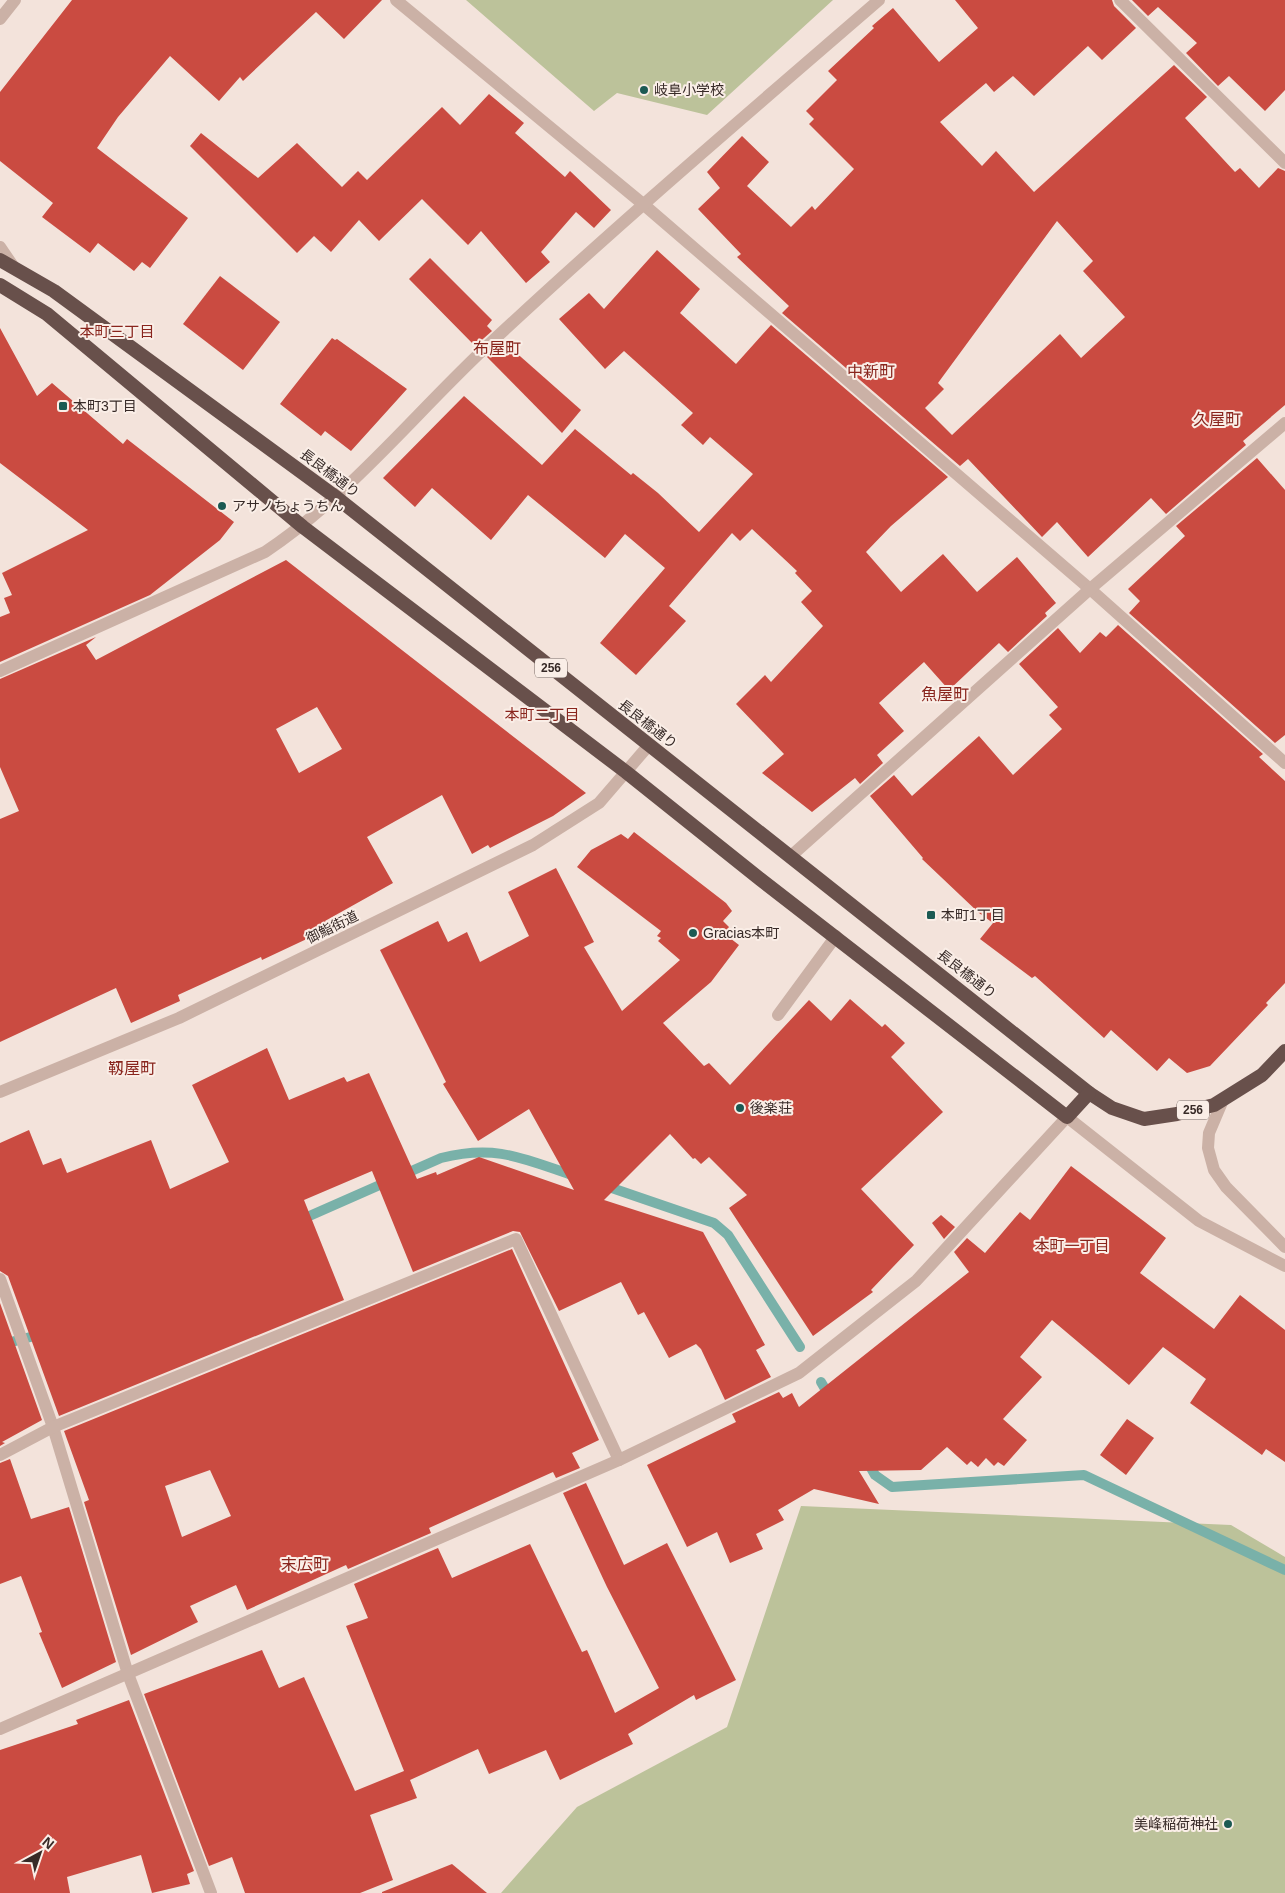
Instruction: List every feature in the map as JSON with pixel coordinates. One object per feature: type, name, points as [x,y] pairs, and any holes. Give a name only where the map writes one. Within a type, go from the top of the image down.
[{"type":"highway","name":"長良橋通り","points":[[6,263],[54,291],[337,498],[1089,1093],[1112,1108],[1144,1119],[1214,1106],[1262,1075],[1285,1051]]},
{"type":"highway","name":"256","points":[[0,286],[47,314],[303,527],[626,772],[1068,1117]]},
{"type":"highway","points":[[1068,1117],[1089,1093]]},
{"type":"street","points":[[0,19],[14,0]]},
{"type":"street","points":[[396,0],[643,204],[1090,589],[1285,763]]},
{"type":"street","points":[[0,671],[265,552],[303,527],[337,498],[482,351],[643,204],[879,0]]},
{"type":"street","points":[[1120,0],[1285,163]]},
{"type":"street","points":[[0,247],[6,263]]},
{"type":"street","points":[[791,856],[1090,589],[1285,423]]},
{"type":"street","name":"御鮨街道","points":[[0,1092],[180,1018],[533,844],[599,803],[649,745]]},
{"type":"street","points":[[778,1015],[836,936]]},
{"type":"street","points":[[1223,1100],[1209,1134],[1208,1148],[1214,1170],[1226,1187],[1285,1247]]},
{"type":"street","points":[[0,1730],[619,1460],[799,1373],[916,1281],[1068,1117],[1199,1221],[1285,1266]]},
{"type":"street","points":[[0,1455],[53,1426],[516,1239],[619,1460]]},
{"type":"street","points":[[0,1279],[53,1426],[128,1674],[211,1893]]},
{"type":"green space","name":"岐阜小学校","points":[[466,0],[833,0],[707,115],[617,93],[594,111]]},
{"type":"green space","points":[[801,1506],[1231,1525],[1285,1557],[1285,1893],[501,1893],[577,1807],[727,1727]]},
{"type":"building","points":[[72,0],[382,0],[344,39],[316,12],[243,81],[240,77],[219,101],[170,56],[118,117],[97,148],[188,218],[150,268],[142,262],[134,271],[98,243],[90,253],[42,217],[53,203],[0,161],[0,92]]},
{"type":"building","points":[[955,0],[1112,0],[1114,6],[1136,28],[1102,60],[1088,46],[1034,96],[1013,76],[994,92],[986,83],[940,122],[982,166],[996,151],[1034,192],[1174,65],[1207,97],[1185,118],[1235,172],[1240,168],[1259,188],[1278,168],[1285,171],[1285,405],[1243,441],[1246,445],[1166,514],[1151,498],[1088,557],[1057,522],[1042,537],[968,459],[960,466],[782,313],[789,306],[737,257],[741,254],[698,209],[720,188],[707,172],[742,136],[769,162],[747,186],[791,227],[812,206],[815,210],[854,169],[809,124],[814,119],[806,111],[837,80],[828,71],[874,28],[872,26],[893,8],[939,62],[978,28]],"holes":[[[1057,221],[1093,261],[1083,271],[1125,317],[1081,358],[1060,334],[952,435],[925,408],[944,389],[938,383]]]},
{"type":"building","points":[[1132,0],[1285,0],[1285,90],[1265,111],[1229,76],[1218,86],[1186,53],[1197,43],[1158,7],[1148,16]]},
{"type":"building","points":[[489,94],[524,123],[515,133],[565,177],[570,171],[611,210],[594,228],[576,212],[541,252],[550,262],[526,283],[481,231],[468,245],[422,199],[379,241],[359,220],[331,252],[314,236],[297,253],[190,146],[201,133],[258,178],[297,143],[342,187],[358,171],[367,180],[442,107],[460,125]]},
{"type":"building","points":[[657,250],[700,289],[680,313],[736,364],[771,325],[948,477],[891,526],[866,552],[901,592],[943,554],[977,592],[1017,557],[1056,603],[1045,613],[1047,616],[1008,652],[999,643],[949,690],[924,662],[879,703],[904,731],[877,755],[883,763],[860,784],[855,778],[812,812],[762,773],[784,754],[736,704],[765,675],[771,682],[823,626],[801,602],[812,591],[795,573],[797,571],[752,529],[740,541],[732,533],[669,606],[686,621],[636,675],[600,643],[665,568],[625,534],[605,558],[528,495],[491,540],[432,488],[415,507],[383,478],[464,396],[542,465],[575,429],[631,475],[633,473],[658,493],[699,532],[753,474],[710,437],[703,445],[681,425],[693,413],[624,351],[605,369],[559,319],[589,293],[604,309]]},
{"type":"building","points":[[430,258],[492,320],[487,326],[492,331],[475,346],[409,279]]},
{"type":"building","points":[[220,276],[280,322],[243,370],[183,324]]},
{"type":"building","points":[[0,328],[37,396],[52,383],[123,444],[127,439],[234,522],[220,540],[150,595],[0,662],[0,617],[10,613],[4,598],[12,595],[2,573],[88,530],[0,463]]},
{"type":"building","points":[[332,338],[337,339],[407,389],[351,451],[325,431],[321,436],[280,404]]},
{"type":"building","points":[[504,342],[581,410],[562,433],[487,357]]},
{"type":"building","points":[[1257,458],[1285,490],[1285,735],[1275,743],[1129,613],[1140,601],[1128,589],[1185,536],[1176,526]]},
{"type":"building","points":[[286,560],[586,793],[553,816],[490,848],[488,845],[472,854],[442,795],[367,837],[393,883],[325,921],[328,929],[262,960],[261,957],[178,995],[180,1001],[131,1023],[116,988],[0,1042],[0,819],[19,811],[0,767],[0,679],[96,637],[86,645],[96,660]],"holes":[[[317,707],[342,749],[299,773],[276,729]]]},
{"type":"building","points":[[1118,625],[1263,754],[1259,757],[1285,781],[1285,983],[1266,1003],[1268,1005],[1210,1066],[1187,1073],[1169,1058],[1157,1071],[1111,1030],[1104,1038],[1035,976],[1032,978],[980,939],[993,923],[979,913],[922,859],[870,796],[894,775],[912,796],[979,736],[1013,775],[1062,729],[1049,715],[1058,707],[1019,664],[1058,628],[1080,653],[1100,632],[1106,637]]},
{"type":"building","points":[[634,832],[726,903],[732,911],[723,921],[729,927],[725,932],[728,934],[726,935],[739,945],[711,982],[663,1023],[704,1066],[709,1063],[730,1085],[809,1000],[831,1021],[850,999],[882,1027],[885,1024],[905,1043],[891,1057],[943,1112],[861,1189],[914,1245],[871,1290],[873,1292],[813,1336],[729,1208],[747,1195],[709,1157],[701,1164],[695,1158],[693,1159],[670,1134],[604,1200],[703,1232],[765,1345],[756,1350],[771,1377],[725,1400],[701,1349],[696,1344],[669,1358],[644,1312],[638,1315],[621,1282],[559,1311],[520,1232],[513,1231],[413,1272],[372,1171],[304,1200],[344,1300],[59,1416],[8,1276],[0,1271],[0,1143],[29,1130],[43,1165],[61,1158],[67,1173],[151,1140],[170,1189],[229,1162],[192,1085],[267,1048],[289,1100],[344,1077],[347,1082],[369,1073],[417,1179],[436,1172],[437,1175],[479,1157],[574,1190],[529,1109],[478,1141],[443,1084],[446,1082],[380,950],[438,921],[448,942],[467,932],[480,962],[529,936],[508,892],[556,868],[594,942],[584,947],[622,1011],[680,960],[658,941],[661,938],[657,936],[661,931],[577,867],[591,850],[621,834],[628,839]]},
{"type":"building","points":[[1071,1166],[1166,1238],[1140,1273],[1214,1329],[1240,1295],[1285,1330],[1285,1462],[1266,1449],[1262,1455],[1190,1403],[1206,1379],[1163,1347],[1129,1385],[1052,1320],[1020,1357],[1042,1377],[1003,1419],[1027,1440],[1004,1466],[998,1462],[994,1466],[986,1458],[978,1467],[971,1461],[967,1465],[947,1447],[921,1470],[859,1471],[879,1504],[814,1489],[778,1510],[784,1520],[756,1534],[763,1549],[730,1563],[717,1532],[687,1547],[647,1465],[736,1422],[732,1414],[779,1392],[783,1398],[792,1393],[799,1407],[969,1272],[954,1252],[967,1238],[985,1253],[1020,1212],[1030,1220]]},
{"type":"building","points":[[941,1215],[955,1227],[944,1239],[932,1223]]},
{"type":"building","points":[[512,1249],[599,1440],[572,1453],[580,1468],[556,1478],[553,1472],[429,1528],[431,1533],[348,1569],[346,1565],[247,1610],[236,1585],[190,1606],[198,1622],[131,1655],[84,1502],[89,1500],[64,1431]],"holes":[[[210,1470],[231,1516],[182,1537],[165,1486]]]},
{"type":"building","points":[[0,1303],[42,1420],[2,1442],[5,1443],[0,1446]]},
{"type":"building","points":[[1127,1419],[1154,1438],[1126,1475],[1100,1455]]},
{"type":"building","points":[[10,1459],[31,1519],[69,1507],[116,1662],[62,1688],[39,1633],[42,1632],[21,1576],[0,1584],[0,1463]]},
{"type":"building","points":[[586,1483],[624,1565],[667,1543],[736,1680],[696,1700],[694,1695],[628,1734],[633,1744],[560,1780],[546,1750],[489,1774],[478,1749],[410,1780],[417,1798],[370,1815],[393,1880],[360,1893],[245,1893],[232,1857],[209,1866],[144,1694],[262,1650],[279,1688],[304,1677],[355,1791],[404,1771],[346,1626],[368,1618],[354,1584],[438,1548],[452,1578],[530,1544],[582,1652],[587,1650],[615,1713],[659,1688],[607,1587],[563,1493]]},
{"type":"building","points":[[129,1700],[194,1871],[187,1874],[190,1884],[152,1893],[141,1855],[67,1877],[70,1893],[0,1893],[0,1750],[78,1724],[76,1720]]},
{"type":"building","points":[[452,1864],[487,1893],[382,1893],[382,1892]]},
{"type":"waterway","points":[[298,1221],[441,1158],[461,1154],[495,1153],[510,1155],[575,1176]]},
{"type":"waterway","points":[[603,1185],[714,1223],[728,1235],[800,1347]]},
{"type":"waterway","points":[[0,1345],[42,1334]]},
{"type":"waterway","points":[[821,1382],[831,1399]]},
{"type":"waterway","points":[[866,1459],[875,1475],[892,1487],[1084,1475],[1285,1570]]},
{"type":"place","name":"岐阜小学校","points":[[644,90]]},
{"type":"place","name":"本町3丁目","points":[[63,406]]},
{"type":"place","name":"アサノちょうちん","points":[[222,506]]},
{"type":"place","name":"本町1丁目","points":[[931,915]]},
{"type":"place","name":"Gracias本町","points":[[693,933]]},
{"type":"place","name":"後楽荘","points":[[740,1108]]},
{"type":"place","name":"美峰稲荷神社","points":[[1228,1824]]},
{"type":"district","name":"本町三丁目","points":[[117,332]]},
{"type":"district","name":"布屋町","points":[[497,348]]},
{"type":"district","name":"中新町","points":[[871,371]]},
{"type":"district","name":"久屋町","points":[[1217,419]]},
{"type":"district","name":"魚屋町","points":[[945,694]]},
{"type":"district","name":"本町二丁目","points":[[542,715]]},
{"type":"district","name":"靱屋町","points":[[132,1068]]},
{"type":"district","name":"本町一丁目","points":[[1072,1246]]},
{"type":"district","name":"末広町","points":[[305,1564]]}]
